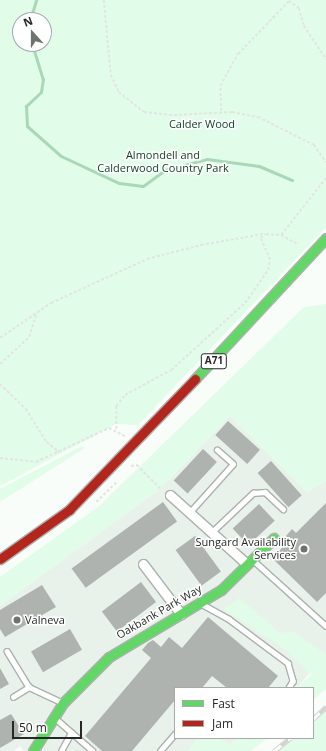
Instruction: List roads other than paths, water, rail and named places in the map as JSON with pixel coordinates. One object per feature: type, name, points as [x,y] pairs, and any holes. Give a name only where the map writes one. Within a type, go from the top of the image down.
[{"type":"main road","name":"A71","points":[[0,559],[69,510],[134,444],[326,238]]},
{"type":"main road","name":"Oakbank Park Way","points":[[33,751],[63,703],[108,657],[221,590],[274,538]]},
{"type":"street","points":[[170,495],[212,532],[249,561]]},
{"type":"street","points":[[143,564],[181,614]]},
{"type":"lane","points":[[190,512],[233,464],[217,450]]},
{"type":"lane","points":[[212,532],[253,493],[261,490],[283,509]]},
{"type":"lane","points":[[249,561],[326,626]]},
{"type":"lane","points":[[201,603],[229,619],[288,662],[293,681],[290,687]]},
{"type":"lane","points":[[7,651],[29,687],[63,703]]},
{"type":"lane","points":[[13,697],[29,687]]},
{"type":"lane","points":[[53,717],[93,751]]},
{"type":"lane","points":[[61,751],[71,733]]},
{"type":"lane","points":[[160,751],[174,735]]},
{"type":"waterway","points":[[32,12],[36,0]]},
{"type":"waterway","points":[[35,52],[43,79],[41,92],[26,106],[27,126],[61,156],[119,183],[143,186],[165,170],[207,159],[259,166],[292,180]]},
{"type":"railway","points":[[314,718],[326,707]]},
{"type":"railway","points":[[274,751],[289,739]]},
{"type":"place","name":"Sungard Availability Services","points":[[304,549]]},
{"type":"place","name":"Valneva","points":[[17,620]]},
{"type":"park label","name":"Calder Wood","points":[[202,124]]},
{"type":"park label","name":"Almondell and Calderwood Country Park","points":[[163,162]]}]
